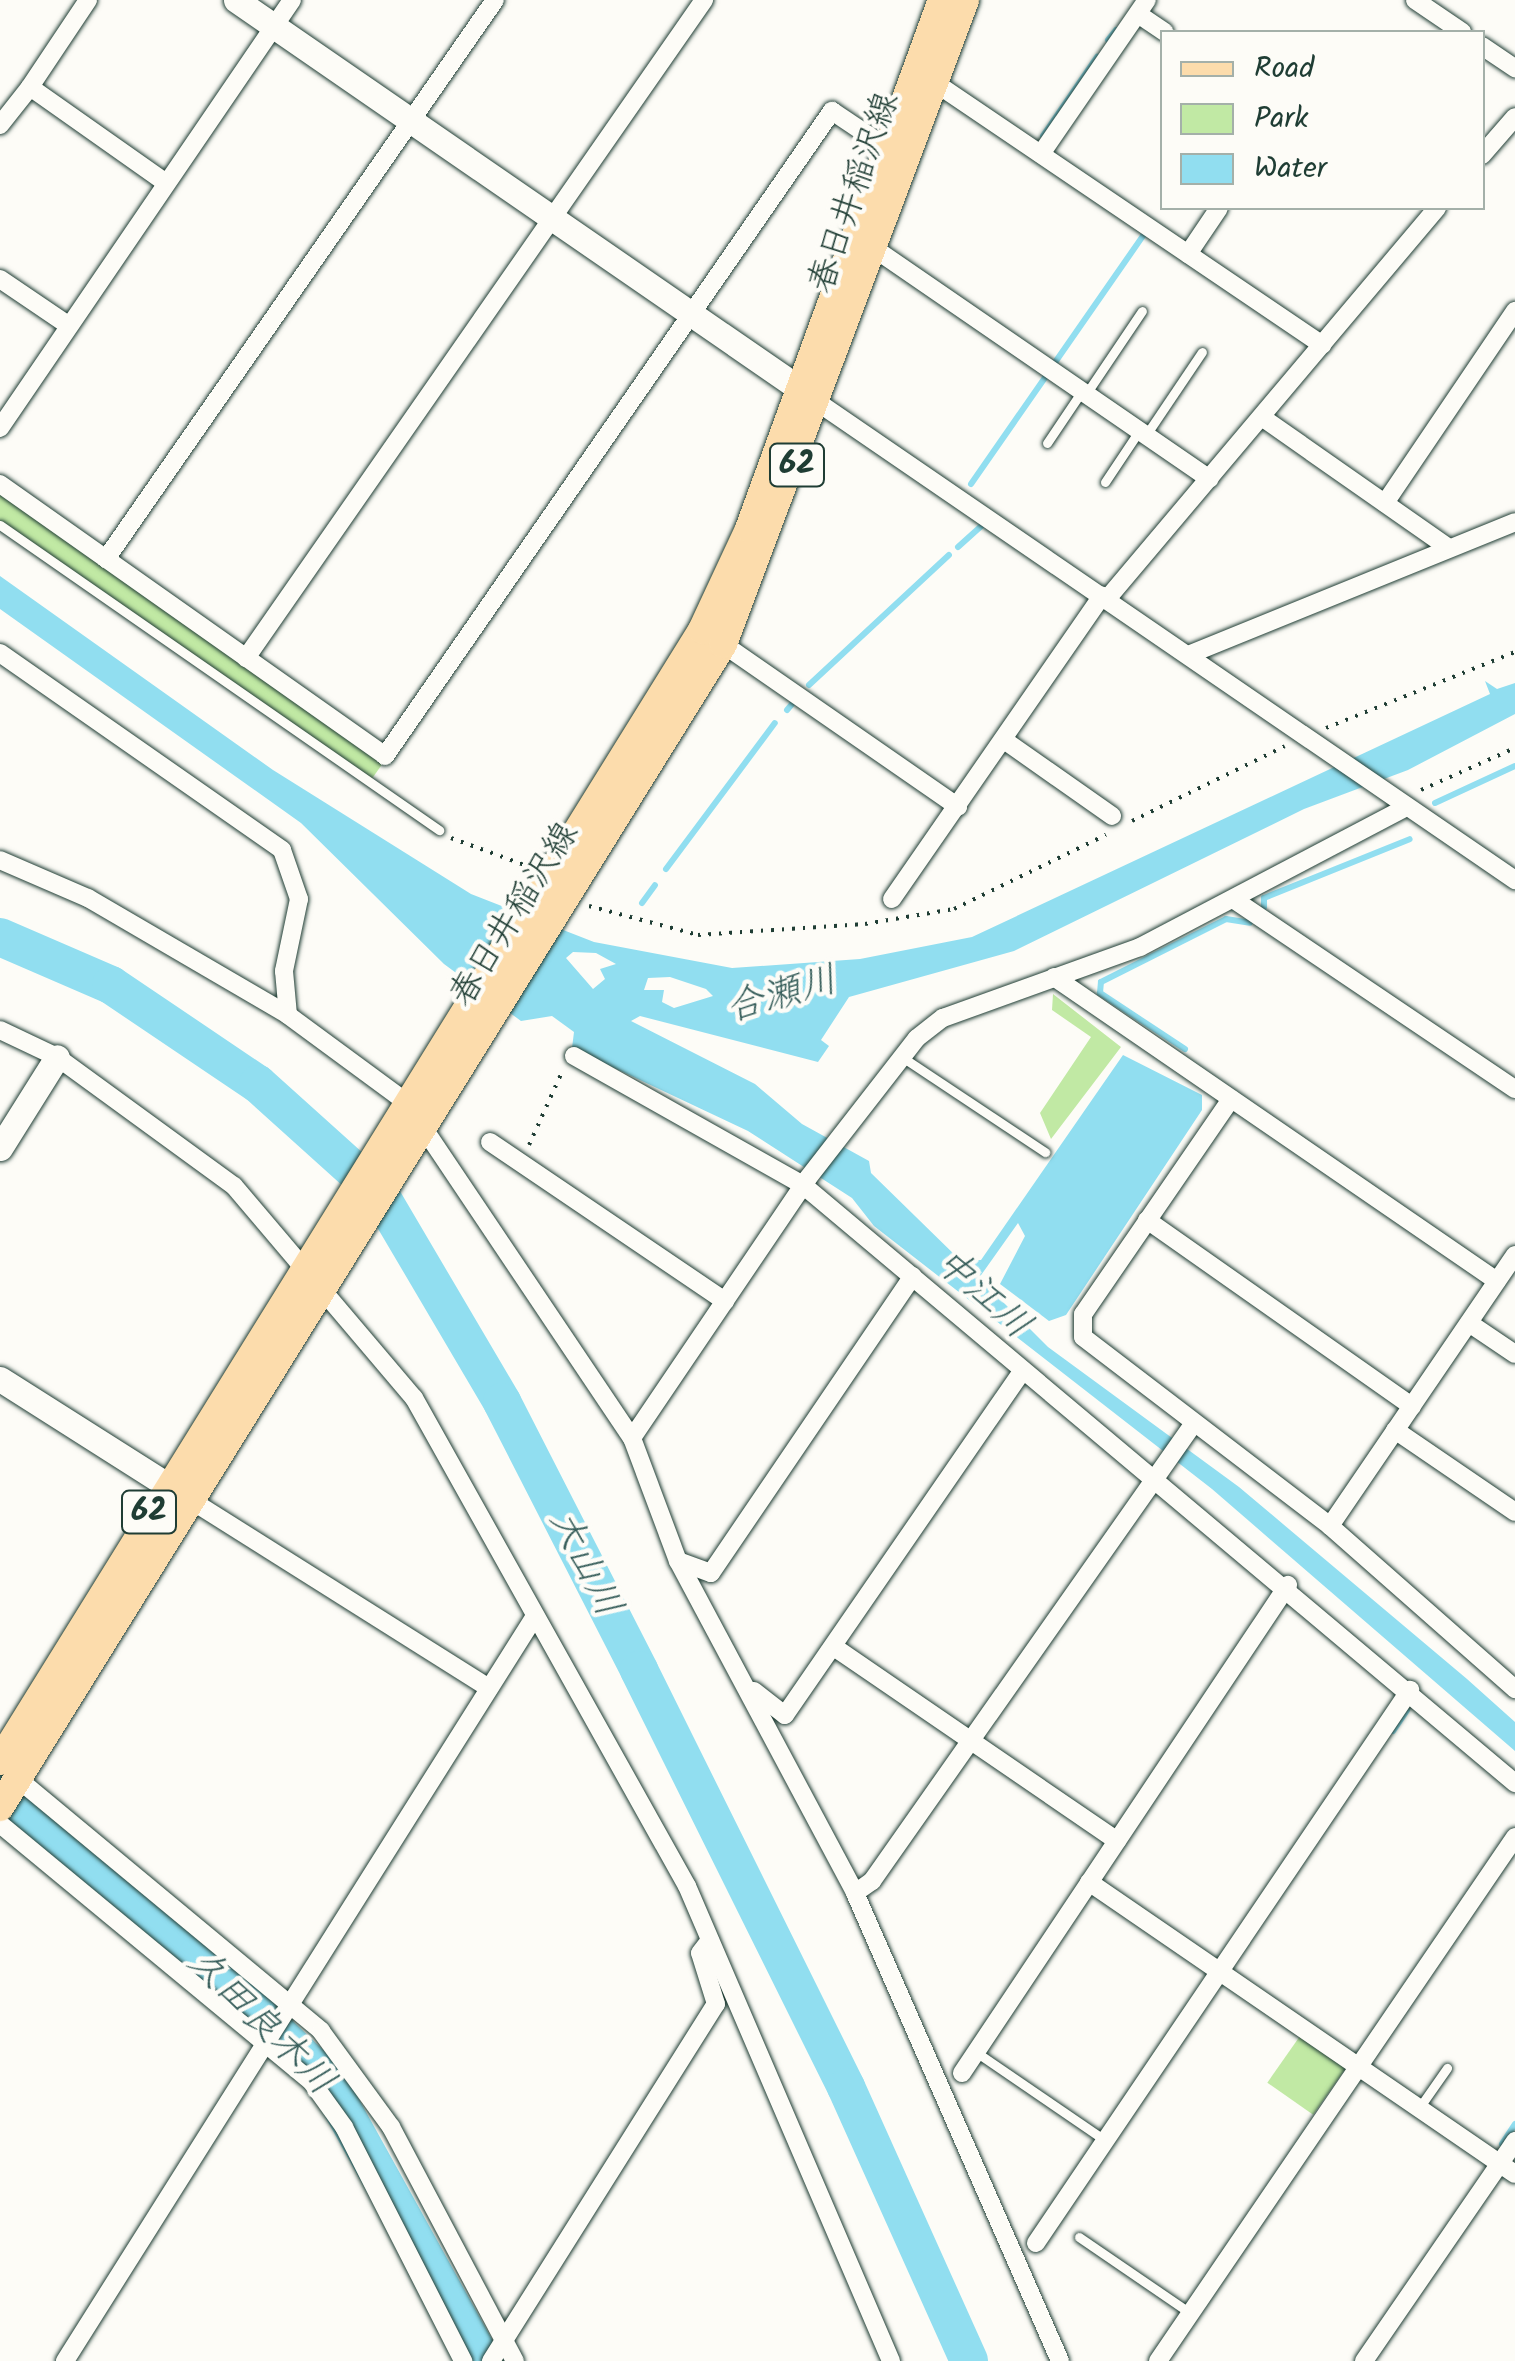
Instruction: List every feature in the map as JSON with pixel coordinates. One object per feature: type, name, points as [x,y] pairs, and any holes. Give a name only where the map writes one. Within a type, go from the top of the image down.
[{"type":"main road","name":"春日井稲沢線","points":[[11,1774],[192,1501],[406,1163],[723,644],[810,396],[887,148],[942,0]]},
{"type":"main road","name":"春日井稲沢線","points":[[0,1806],[11,1774],[166,1484],[382,1146],[702,630],[876,249],[965,0]]},
{"type":"street","points":[[0,125],[88,0]]},
{"type":"street","points":[[236,0],[1515,880]]},
{"type":"street","points":[[0,428],[292,0]]},
{"type":"street","points":[[106,559],[495,0]]},
{"type":"street","points":[[246,658],[704,0]]},
{"type":"street","points":[[1415,0],[1459,30]]},
{"type":"street","points":[[1041,154],[1142,7],[1163,30]]},
{"type":"street","points":[[1485,48],[1515,68]]},
{"type":"street","points":[[934,82],[1322,345]]},
{"type":"street","points":[[30,86],[166,183]]},
{"type":"street","points":[[0,484],[385,756],[832,111],[887,148]]},
{"type":"street","points":[[1485,151],[1515,117]]},
{"type":"street","points":[[1188,254],[1218,210]]},
{"type":"street","points":[[892,899],[1104,598],[1263,418],[1428,210]]},
{"type":"street","points":[[876,249],[1210,479]]},
{"type":"street","points":[[0,281],[68,325]]},
{"type":"street","points":[[1385,503],[1515,312]]},
{"type":"street","points":[[1263,418],[1449,548]]},
{"type":"street","points":[[1188,655],[1515,522]]},
{"type":"street","points":[[723,644],[958,807]]},
{"type":"street","points":[[0,653],[282,850],[299,899],[284,971],[288,1015]]},
{"type":"street","points":[[1004,740],[1112,816]]},
{"type":"street","points":[[632,1438],[836,1140],[900,1056],[943,1018],[1054,977],[1236,901],[1400,801]]},
{"type":"street","points":[[0,860],[88,898],[288,1015],[406,1102],[423,1134],[465,1182],[632,1438],[678,1562],[855,1893],[1060,2361]]},
{"type":"street","points":[[1236,901],[1515,1089]]},
{"type":"street","points":[[1054,977],[1497,1281]]},
{"type":"street","points":[[0,1030],[57,1057],[234,1186],[414,1398],[710,1940],[892,2361]]},
{"type":"street","points":[[574,1056],[806,1181],[1020,1373],[1150,1480],[1288,1585],[1515,1784]]},
{"type":"street","points":[[0,1148],[57,1057]]},
{"type":"street","points":[[1230,1098],[1083,1314],[1083,1337],[1330,1526],[1515,1690]]},
{"type":"street","points":[[490,1142],[725,1301]]},
{"type":"street","points":[[1147,1220],[1412,1406]]},
{"type":"street","points":[[1330,1526],[1515,1255]]},
{"type":"street","points":[[678,1562],[711,1573],[913,1276]]},
{"type":"street","points":[[1469,1322],[1515,1354]]},
{"type":"street","points":[[746,1684],[786,1714],[1020,1373]]},
{"type":"street","points":[[0,1379],[489,1688]]},
{"type":"street","points":[[855,1893],[969,1742],[1193,1424]]},
{"type":"street","points":[[1395,1430],[1515,1512]]},
{"type":"street","points":[[962,2074],[1288,1585]]},
{"type":"street","points":[[65,2361],[265,2034],[535,1616]]},
{"type":"street","points":[[834,1647],[1117,1841]]},
{"type":"street","points":[[1036,2243],[1410,1690]]},
{"type":"street","points":[[11,1774],[288,1999],[391,2127],[515,2361]]},
{"type":"street","points":[[0,1824],[265,2034],[344,2127],[463,2361]]},
{"type":"street","points":[[1158,2361],[1515,1836]]},
{"type":"street","points":[[1090,1882],[1507,2168]]},
{"type":"street","points":[[490,2361],[716,2004],[700,1953],[710,1940]]},
{"type":"street","points":[[1364,2361],[1507,2168],[1515,2141]]},
{"type":"lane","points":[[1047,443],[1142,311]]},
{"type":"lane","points":[[1104,482],[1202,352]]},
{"type":"lane","points":[[0,525],[439,830]]},
{"type":"lane","points":[[900,1056],[1045,1152]]},
{"type":"lane","points":[[976,2052],[1106,2141]]},
{"type":"lane","points":[[1420,2108],[1447,2068]]},
{"type":"lane","points":[[1079,2237],[1190,2314]]},
{"type":"path","points":[[571,898],[592,909],[698,935],[768,937],[954,909],[1307,738],[1515,652]]},
{"type":"path","points":[[1400,801],[1515,748]]},
{"type":"path","points":[[439,830],[465,846],[506,852],[544,881]]},
{"type":"path","points":[[521,1164],[574,1056]]},
{"type":"green space","points":[[0,494],[383,762],[370,781],[0,522]]},
{"type":"green space","points":[[1053,994],[1121,1047],[1051,1139],[1040,1113],[1091,1037],[1052,1010]]},
{"type":"green space","points":[[1300,2036],[1346,2068],[1313,2115],[1267,2083]]},
{"type":"water","points":[[0,576],[273,770],[471,894],[594,942],[732,968],[860,959],[972,937],[1490,694],[1485,681],[1497,689],[1515,683],[1515,714],[1408,770],[1304,809],[1014,951],[849,997],[821,1040],[829,1046],[818,1062],[640,1016],[631,1021],[755,1084],[802,1124],[869,1161],[871,1173],[960,1260],[981,1260],[1123,1055],[1202,1095],[1202,1110],[1066,1315],[1049,1321],[1000,1284],[1025,1236],[1018,1223],[979,1278],[1048,1347],[1239,1487],[1467,1679],[1515,1722],[1515,1751],[1212,1489],[874,1226],[852,1198],[748,1131],[572,1048],[574,1032],[552,1016],[521,1021],[444,964],[301,823],[0,609]],"holes":[[[573,952],[596,953],[616,964],[600,969],[605,979],[593,989],[566,958]],[[670,977],[706,989],[713,996],[674,1008],[662,1002],[664,990],[644,990],[648,978]]]},
{"type":"waterway","points":[[1108,40],[1116,30]]},
{"type":"waterway","points":[[1043,136],[1097,57]]},
{"type":"waterway","points":[[1056,361],[1145,233]]},
{"type":"waterway","points":[[971,484],[1046,376]]},
{"type":"waterway","points":[[958,547],[981,526]]},
{"type":"waterway","points":[[809,685],[949,555]]},
{"type":"waterway","points":[[787,710],[792,704]]},
{"type":"waterway","points":[[666,869],[775,723]]},
{"type":"waterway","points":[[1435,803],[1515,766]]},
{"type":"waterway","points":[[1264,907],[1264,898],[1410,839]]},
{"type":"waterway","points":[[642,903],[655,885]]},
{"type":"waterway","points":[[1185,1049],[1100,993],[1101,982],[1226,919],[1250,923]]},
{"type":"waterway","name":"大山川","points":[[0,937],[111,985],[258,1084],[379,1193],[502,1402],[639,1670],[846,2087],[969,2361]]},
{"type":"waterway","points":[[1393,1731],[1407,1710]]},
{"type":"waterway","name":"久田良木川","points":[[0,1794],[197,1956],[326,2079],[482,2361]]},
{"type":"waterway","points":[[1502,2144],[1515,2124]]},
{"type":"water label","name":"合瀬川","points":[[782,996]]},
{"type":"water label","name":"中江川","points":[[982,1295]]}]
